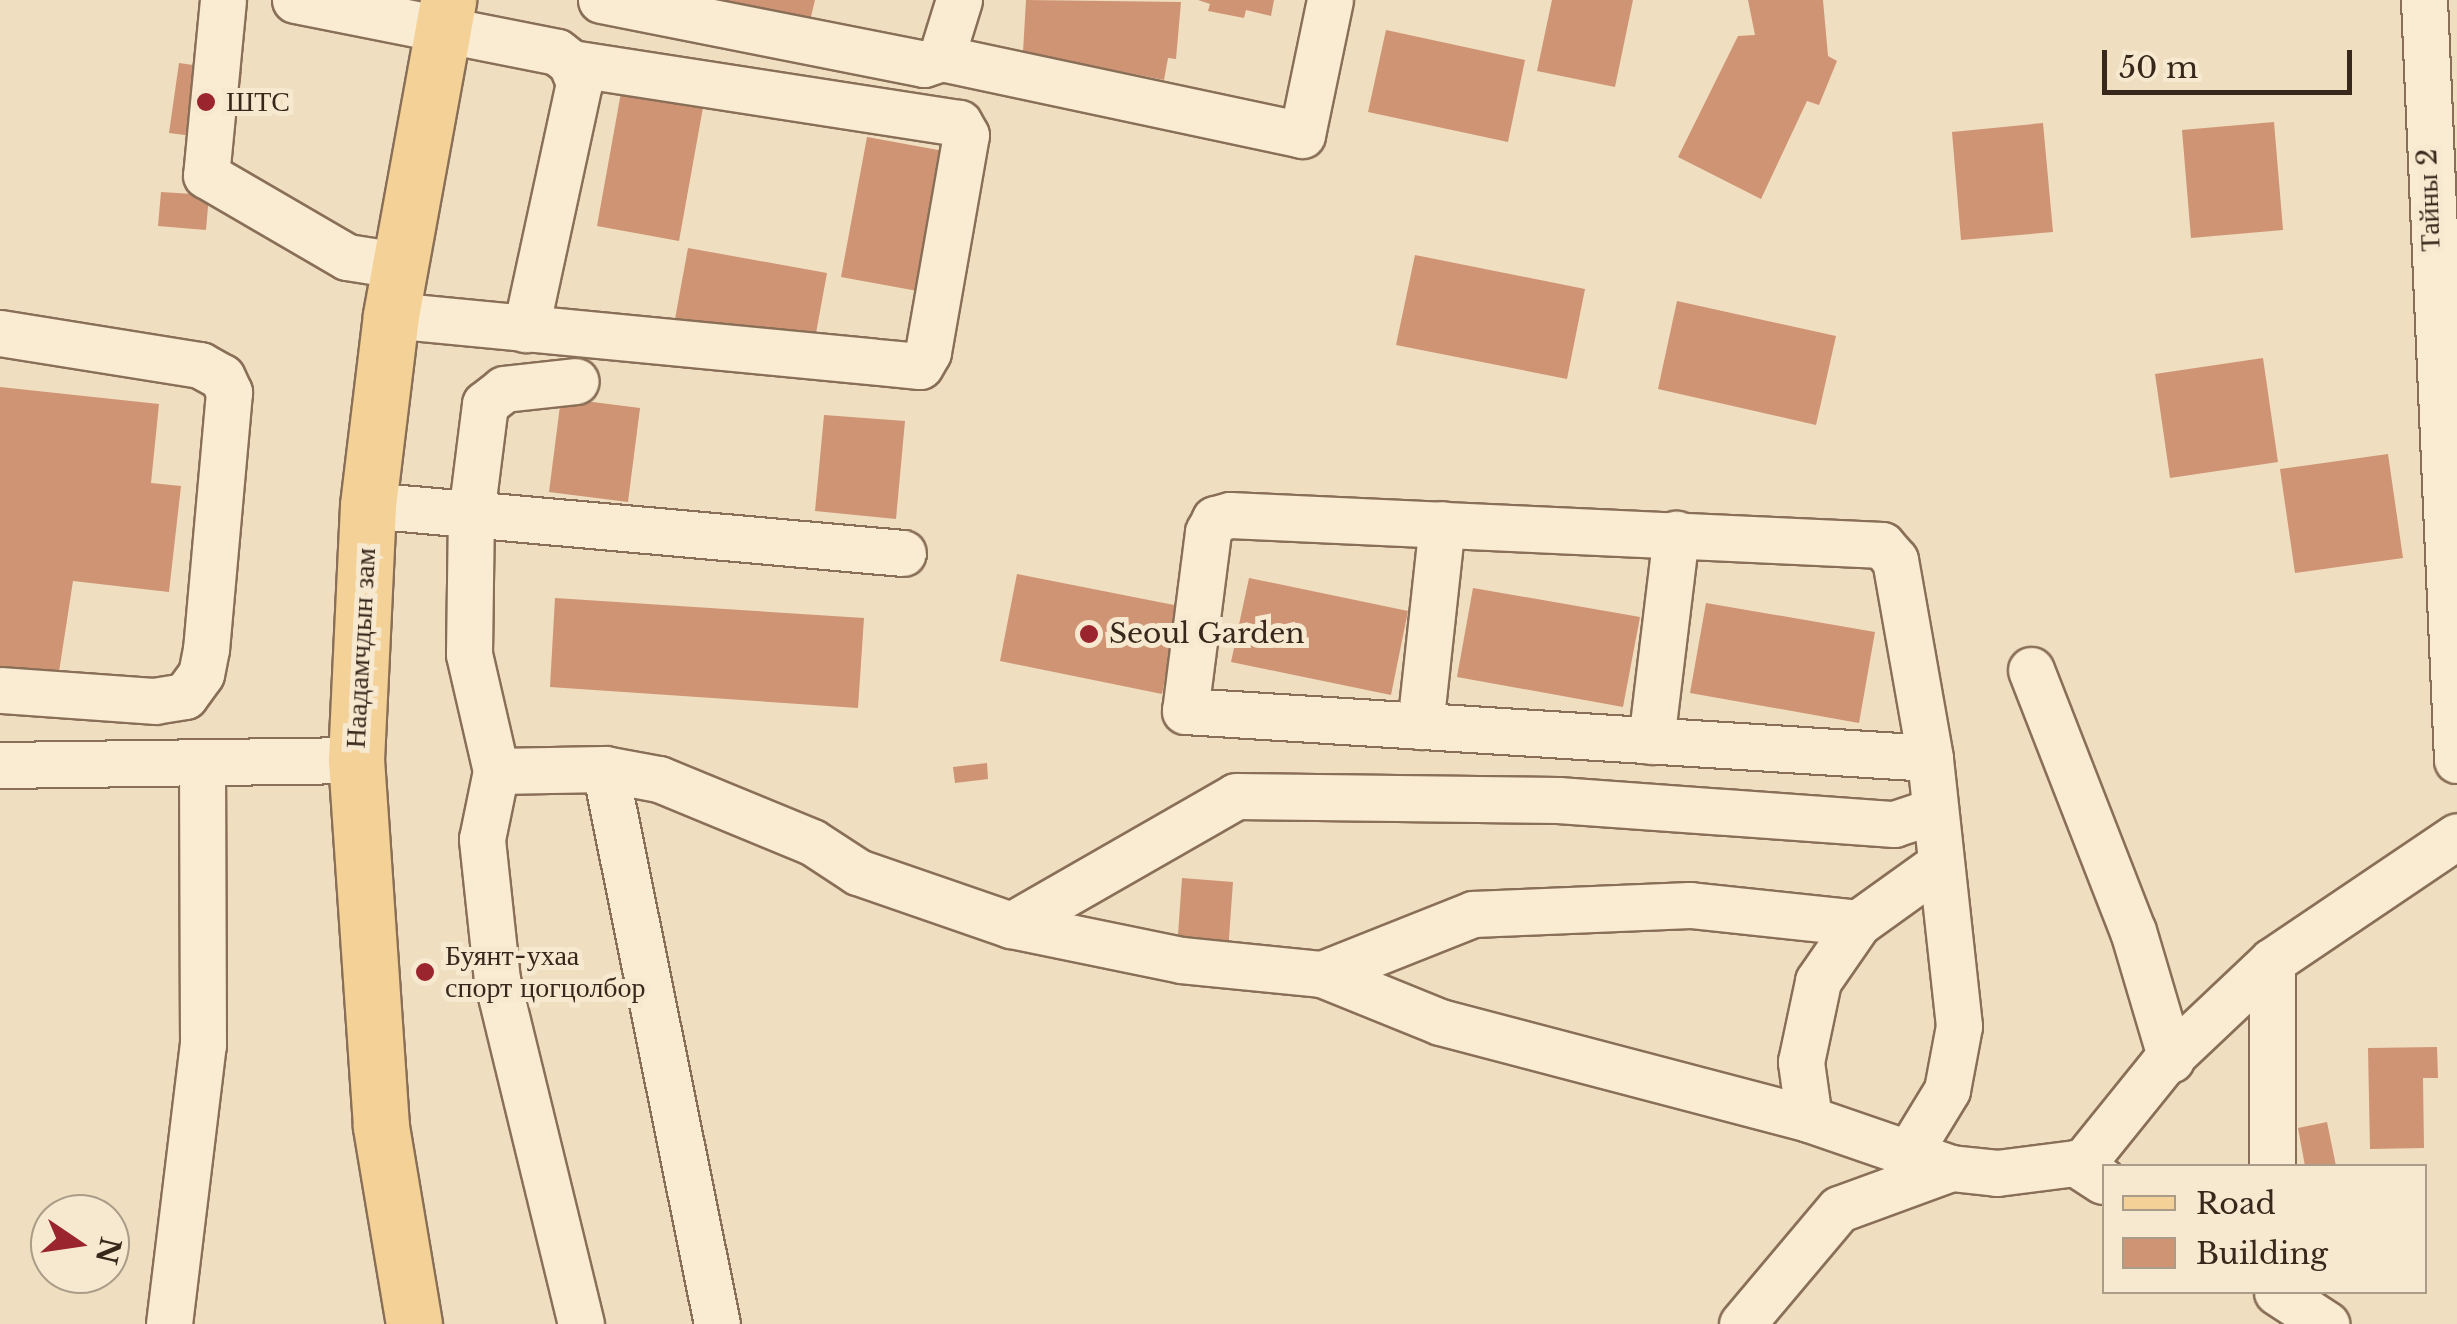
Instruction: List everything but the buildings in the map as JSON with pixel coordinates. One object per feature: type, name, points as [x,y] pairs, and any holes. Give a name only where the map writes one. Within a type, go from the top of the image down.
[{"type":"main road","name":"Наадамчдын зам","points":[[418,1315],[381,1126],[356,760],[368,504],[394,290],[445,14]]},
{"type":"street","points":[[223,0],[206,174],[346,256],[394,290],[526,330],[920,366],[928,352],[966,135],[942,116],[571,63],[557,52],[445,14],[295,0]]},
{"type":"street","points":[[941,58],[959,0]]},
{"type":"street","points":[[611,1],[924,64],[941,58],[1302,134],[1330,0]]},
{"type":"street","name":"Тайны 2","points":[[2424,0],[2457,760]]},
{"type":"street","points":[[526,330],[579,83],[571,63]]},
{"type":"street","points":[[0,333],[200,365],[222,376],[229,392],[206,648],[200,674],[185,696],[155,701],[0,690]]},
{"type":"street","points":[[576,380],[490,396],[471,515],[469,654],[496,771],[482,839],[497,980],[581,1324]]},
{"type":"street","points":[[368,504],[902,553]]},
{"type":"street","points":[[1908,1154],[1947,1090],[1960,1026],[1930,758],[1895,560],[1882,545],[1676,533],[1215,519],[1184,712],[1930,758]]},
{"type":"street","points":[[1420,726],[1442,524]]},
{"type":"street","points":[[1651,741],[1676,533]]},
{"type":"street","points":[[2032,670],[2133,931],[2171,1060]]},
{"type":"street","points":[[0,765],[356,760]]},
{"type":"street","points":[[169,1324],[203,1045],[202,764]]},
{"type":"street","points":[[496,771],[605,769],[710,797],[812,842],[858,872],[1011,925],[1181,960],[1322,974],[1440,1022],[1809,1119],[1950,1168],[1996,1173],[2093,1173],[2171,1060],[2272,962],[2457,836]]},
{"type":"street","points":[[605,769],[718,1324]]},
{"type":"street","points":[[1011,925],[1236,796],[1558,800],[1894,824],[1933,811]]},
{"type":"street","points":[[1809,1119],[1801,1062],[1818,981],[1858,923],[1940,864]]},
{"type":"street","points":[[1322,974],[1473,914],[1690,905],[1858,923]]},
{"type":"street","points":[[2272,962],[2272,1164]]},
{"type":"street","points":[[1742,1324],[1838,1209],[1950,1168]]},
{"type":"place","name":"ШТС","points":[[206,102]]},
{"type":"place","name":"Seoul Garden","points":[[1089,634]]},
{"type":"place","name":"Буянт-ухаа спорт цогцолбор","points":[[425,972]]}]
